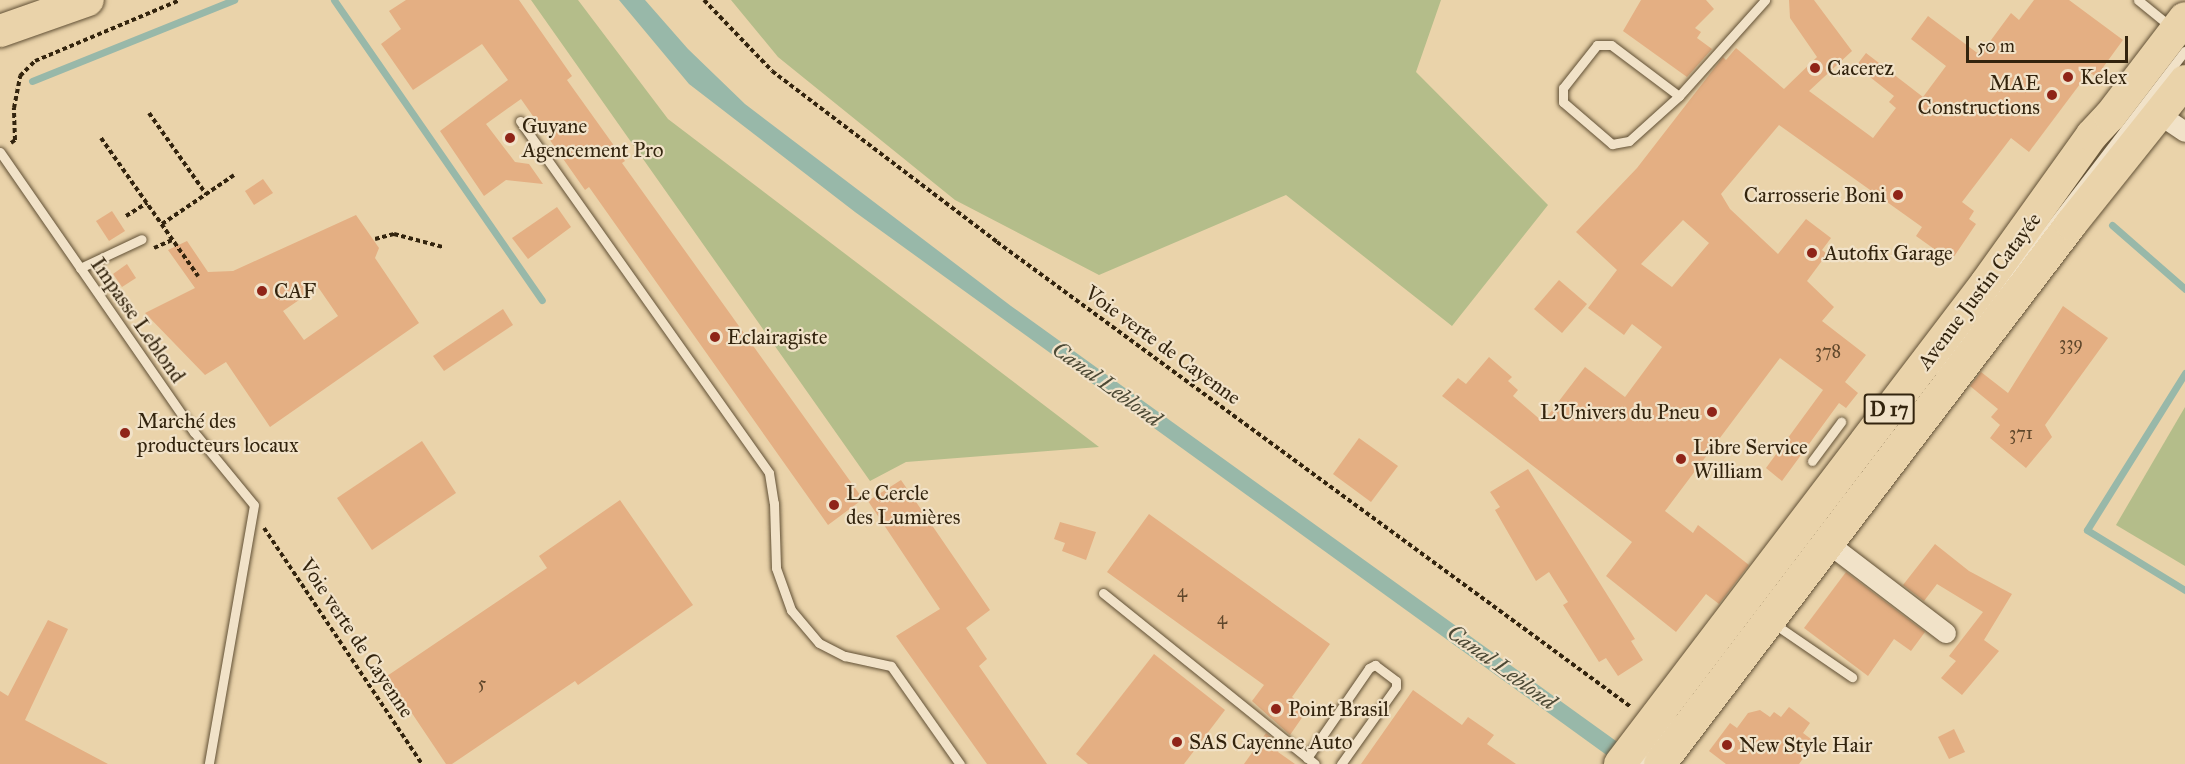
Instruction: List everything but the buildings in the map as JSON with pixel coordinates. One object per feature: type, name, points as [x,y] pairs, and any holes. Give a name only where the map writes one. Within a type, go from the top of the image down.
[{"type":"main road","points":[[0,31],[88,0]]},
{"type":"main road","name":"Avenue Justin Catayée","points":[[1655,737],[2092,135],[2182,33]]},
{"type":"main road","name":"Avenue Justin Catayée","points":[[1620,764],[1655,737],[1768,620],[1829,544],[2071,224],[2185,81]]},
{"type":"street","points":[[2160,115],[2185,132]]},
{"type":"street","points":[[1829,544],[1946,633]]},
{"type":"lane","points":[[1679,96],[1611,45],[1597,45],[1563,88],[1563,102],[1612,144],[1629,141],[1679,96],[1765,0]]},
{"type":"lane","points":[[1934,378],[2182,33],[2138,0]]},
{"type":"lane","points":[[520,121],[769,473],[774,504],[776,568],[791,610],[819,643],[845,656],[891,666],[960,764]]},
{"type":"lane","name":"Impasse Leblond","points":[[0,152],[194,432],[254,505],[209,764]]},
{"type":"lane","points":[[80,268],[142,239]]},
{"type":"lane","points":[[1812,461],[1841,422]]},
{"type":"lane","points":[[1103,593],[1311,761],[1370,668],[1375,665],[1396,681],[1396,687],[1341,764]]},
{"type":"lane","points":[[1768,620],[1852,677]]},
{"type":"lane","points":[[1641,764],[1655,737],[1681,709]]},
{"type":"path","points":[[15,140],[14,108],[20,76],[35,61],[180,0]]},
{"type":"path","name":"Voie verte de Cayenne","points":[[704,0],[772,71],[1007,249],[1618,698],[1655,737]]},
{"type":"path","points":[[150,113],[206,194]]},
{"type":"path","points":[[101,138],[198,276]]},
{"type":"path","points":[[162,224],[234,175]]},
{"type":"path","points":[[126,216],[147,203]]},
{"type":"path","points":[[375,239],[394,234],[443,247]]},
{"type":"path","name":"Voie verte de Cayenne","points":[[266,529],[422,764]]},
{"type":"green space","points":[[531,0],[578,0],[668,119],[1099,447],[906,462],[870,481]]},
{"type":"green space","points":[[731,0],[1441,0],[1416,72],[1548,205],[1452,326],[1286,195],[1099,275],[955,200],[778,57]]},
{"type":"green space","points":[[2185,407],[2185,566],[2116,525]]},
{"type":"water","name":"Canal Leblond","points":[[619,0],[645,0],[688,49],[745,104],[1011,306],[1648,764],[1619,764],[855,212],[689,84]]},
{"type":"waterway","points":[[32,81],[234,0]]},
{"type":"waterway","points":[[334,0],[542,300]]},
{"type":"waterway","points":[[2112,225],[2185,289]]},
{"type":"waterway","points":[[2185,373],[2087,530],[2185,590]]},
{"type":"place","name":"Cacerez","points":[[1815,68]]},
{"type":"place","name":"Kelex","points":[[2068,77]]},
{"type":"place","name":"MAE Constructions","points":[[2052,95]]},
{"type":"place","name":"Guyane Agencement Pro","points":[[510,138]]},
{"type":"place","name":"Carrosserie Boni","points":[[1898,195]]},
{"type":"place","name":"Autofix Garage","points":[[1812,253]]},
{"type":"place","name":"CAF","points":[[262,291]]},
{"type":"place","name":"Eclairagiste","points":[[715,337]]},
{"type":"place","name":"L'Univers du Pneu","points":[[1712,412]]},
{"type":"place","name":"Marché des producteurs locaux","points":[[125,433]]},
{"type":"place","name":"Libre Service William","points":[[1681,459]]},
{"type":"place","name":"Le Cercle des Lumières","points":[[834,505]]},
{"type":"place","name":"Point Brasil","points":[[1276,709]]},
{"type":"place","name":"SAS Cayenne Auto","points":[[1177,742]]},
{"type":"place","name":"New Style Hair","points":[[1727,745]]}]
